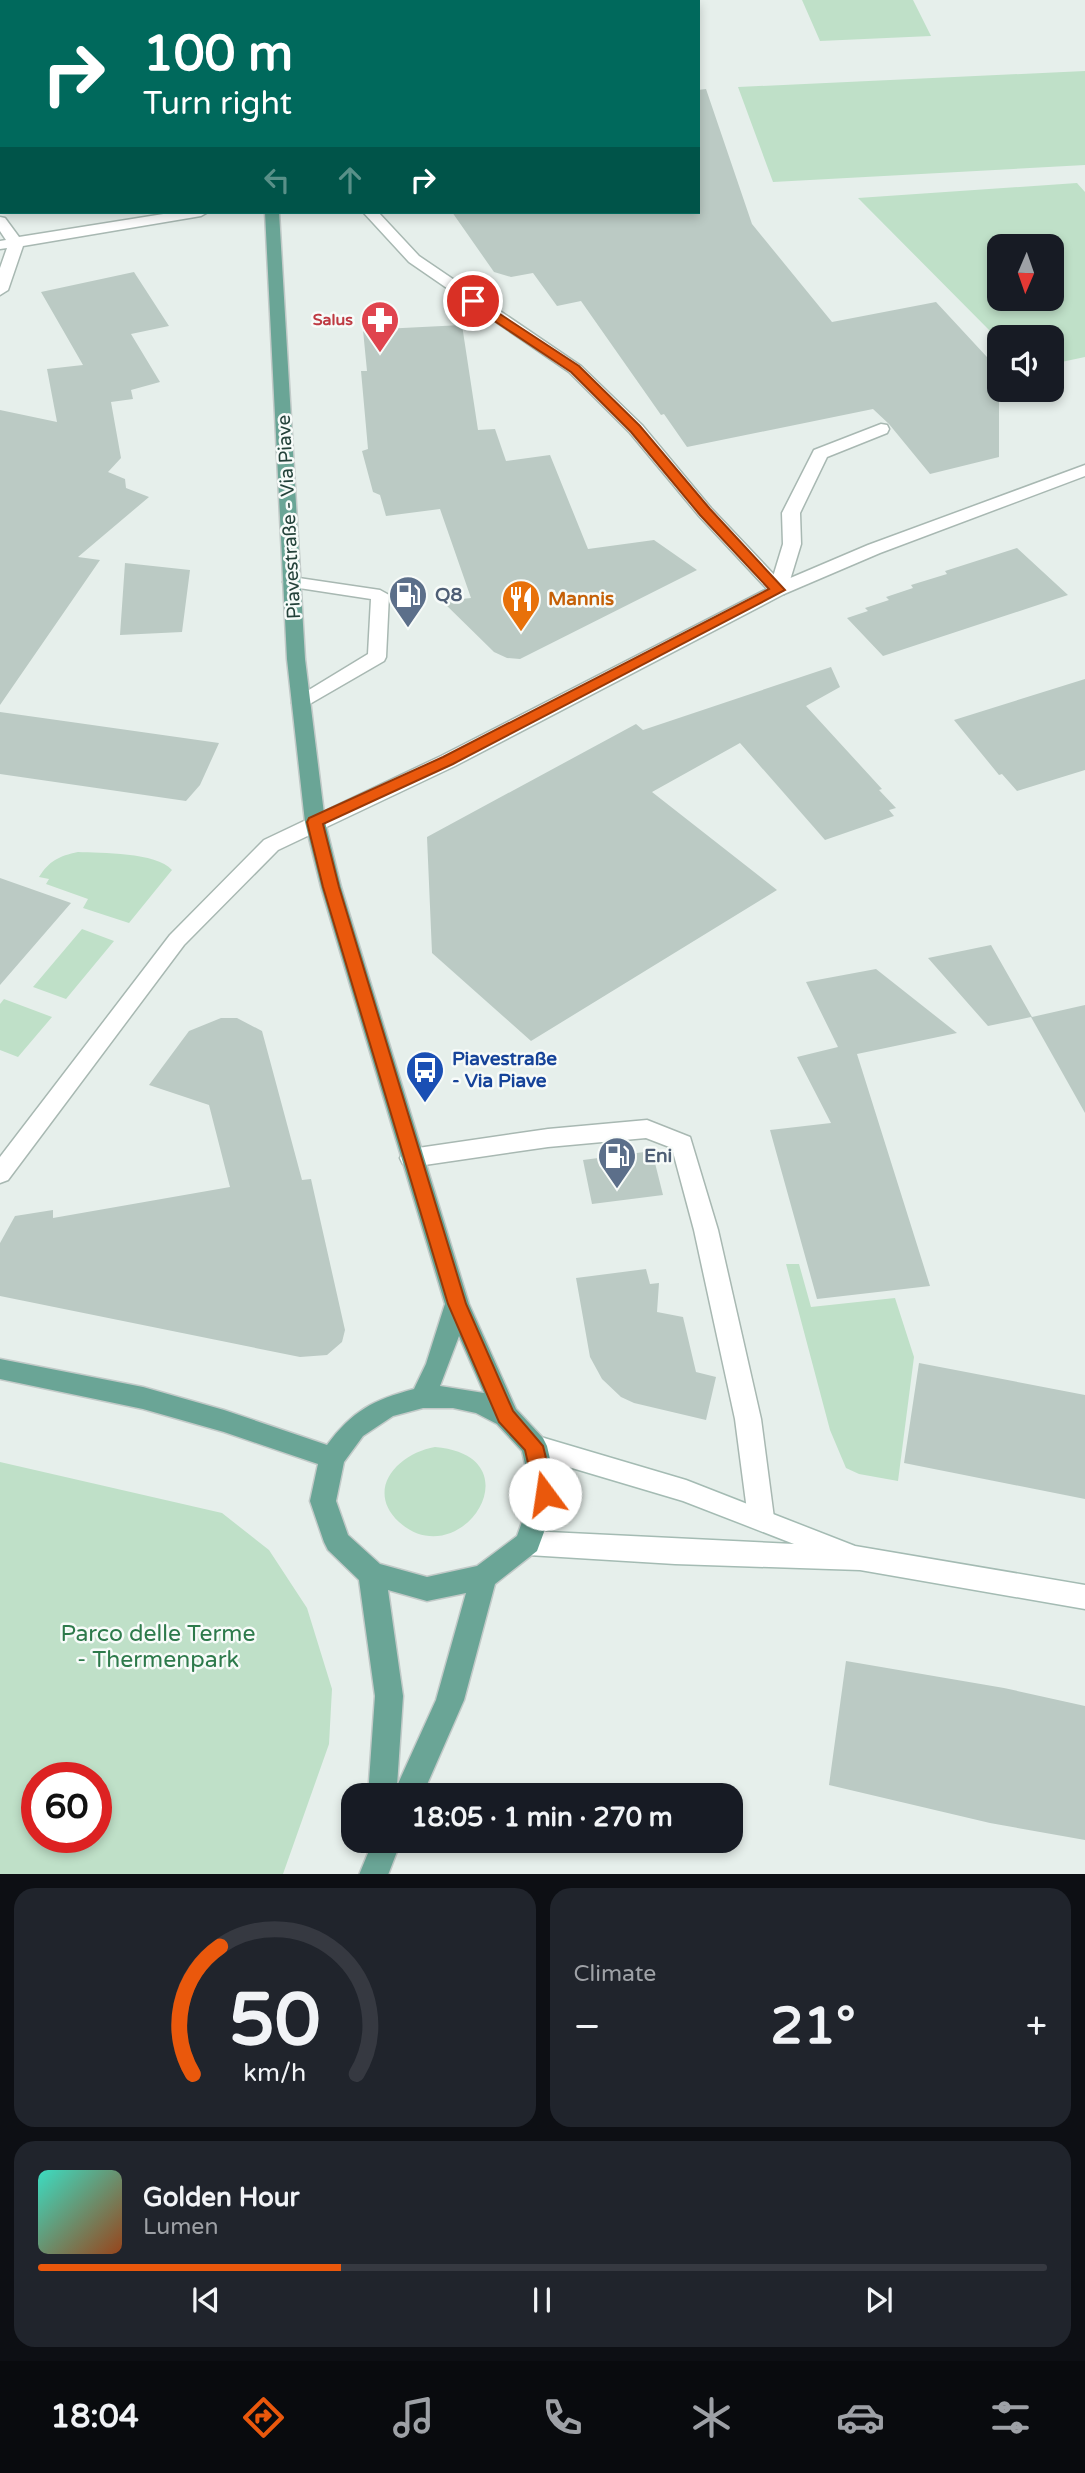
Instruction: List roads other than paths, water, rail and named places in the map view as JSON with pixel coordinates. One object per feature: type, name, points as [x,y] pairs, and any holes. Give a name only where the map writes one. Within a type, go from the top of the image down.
[{"type":"main road","name":"Piavestraße - Via Piave","points":[[272,214],[292,582],[301,703],[315,822],[331,887],[457,1304],[506,1416],[534,1446]]},
{"type":"main road","points":[[424,1397],[438,1364],[457,1304]]},
{"type":"main road","points":[[0,1368],[143,1398],[224,1421],[332,1458]]},
{"type":"main road","name":"Piavestraße - Via Piave","points":[[506,1416],[481,1403],[453,1397],[424,1397],[386,1406],[354,1428],[332,1458],[323,1501],[337,1542],[372,1574],[427,1589],[484,1577],[528,1542]]},
{"type":"main road","points":[[528,1542],[545,1494],[534,1446]]},
{"type":"main road","points":[[372,1574],[389,1696],[383,1783]]},
{"type":"main road","points":[[413,1783],[450,1700],[484,1577]]},
{"type":"street","points":[[0,245],[189,214]]},
{"type":"street","points":[[372,214],[414,259],[575,369],[636,429],[705,512],[778,590]]},
{"type":"street","points":[[0,221],[16,243]]},
{"type":"street","points":[[0,290],[16,243]]},
{"type":"street","points":[[778,590],[792,544],[791,513],[820,454],[881,429]]},
{"type":"street","points":[[0,1174],[177,940],[271,845],[448,761],[778,590],[874,549],[1085,470]]},
{"type":"street","points":[[292,582],[380,595],[377,657],[301,703]]},
{"type":"street","points":[[411,1157],[548,1138],[646,1129],[682,1143],[706,1230],[748,1419],[761,1518]]},
{"type":"street","points":[[534,1446],[686,1492],[761,1518],[860,1558]]},
{"type":"street","points":[[528,1542],[675,1552],[860,1558],[1085,1597]]},
{"type":"place","name":"Salus","points":[[380,354]]},
{"type":"place","name":"Q8","points":[[408,629]]},
{"type":"place","name":"Mannis","points":[[521,633]]},
{"type":"place","name":"Piavestraße - Via Piave","points":[[425,1104]]},
{"type":"place","name":"Eni","points":[[617,1190]]},
{"type":"park label","name":"Parco delle Terme - Thermenpark","points":[[158,1647]]}]
